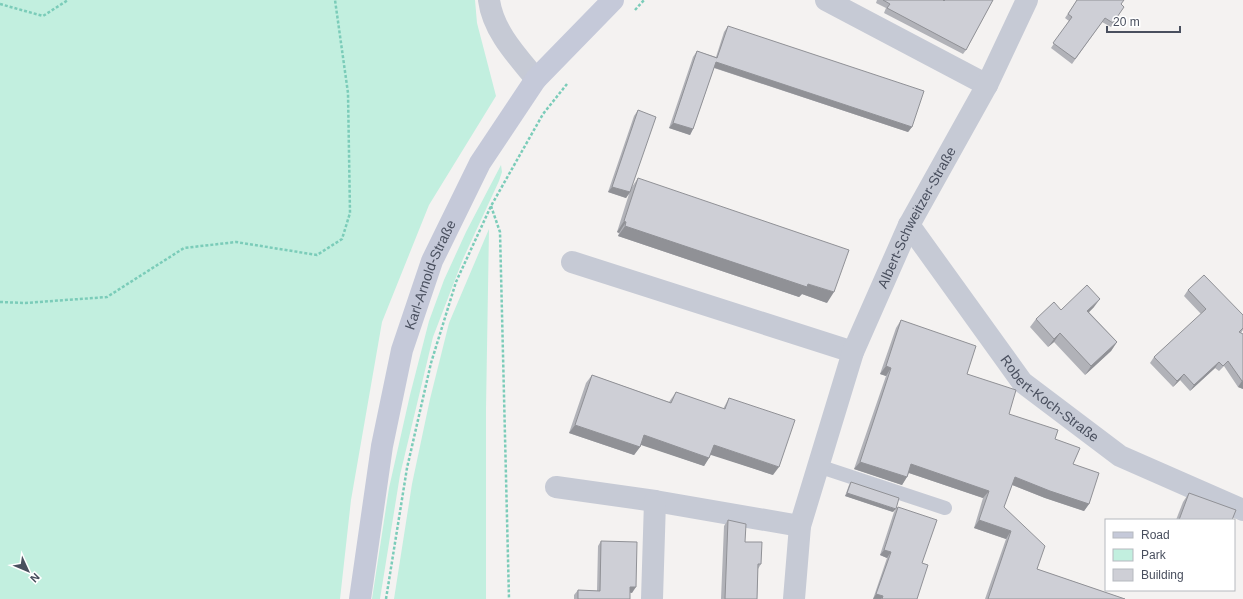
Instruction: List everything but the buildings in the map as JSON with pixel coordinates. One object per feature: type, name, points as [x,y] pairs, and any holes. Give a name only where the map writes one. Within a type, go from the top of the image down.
[{"type":"main road","name":"Karl-Arnold-Straße","points":[[360,599],[382,446],[402,350],[432,261],[480,163],[536,79],[612,0]]},
{"type":"street","points":[[489,0],[491,12],[509,46],[536,79]]},
{"type":"street","points":[[826,0],[987,85]]},
{"type":"street","name":"Albert-Schweitzer-Straße","points":[[794,599],[800,526],[853,352],[909,225],[987,85],[1027,0]]},
{"type":"street","name":"Robert-Koch-Straße","points":[[909,225],[1022,382],[1120,456],[1243,510]]},
{"type":"street","points":[[572,262],[853,352]]},
{"type":"street","points":[[556,487],[656,501],[800,526]]},
{"type":"street","points":[[652,599],[656,501]]},
{"type":"lane","points":[[818,466],[945,508]]},
{"type":"path","points":[[0,4],[43,16],[68,0]]},
{"type":"path","points":[[0,302],[25,303],[107,297],[184,248],[236,242],[317,255],[342,239],[350,213],[348,92],[335,0]]},
{"type":"path","points":[[633,11],[644,0]]},
{"type":"path","points":[[386,599],[407,468],[431,363],[456,282],[491,206],[543,114],[571,79]]},
{"type":"path","points":[[491,206],[500,232],[509,599]]},
{"type":"green space","points":[[0,0],[475,0],[477,23],[496,96],[429,205],[382,322],[351,500],[340,599],[0,599]]},
{"type":"green space","points":[[501,165],[502,172],[499,181],[463,259],[433,337],[400,475],[380,599],[372,599],[389,488],[410,395],[429,321],[444,280],[466,232]]},
{"type":"green space","points":[[489,229],[486,409],[486,599],[394,599],[412,484],[430,399],[449,323]]}]
